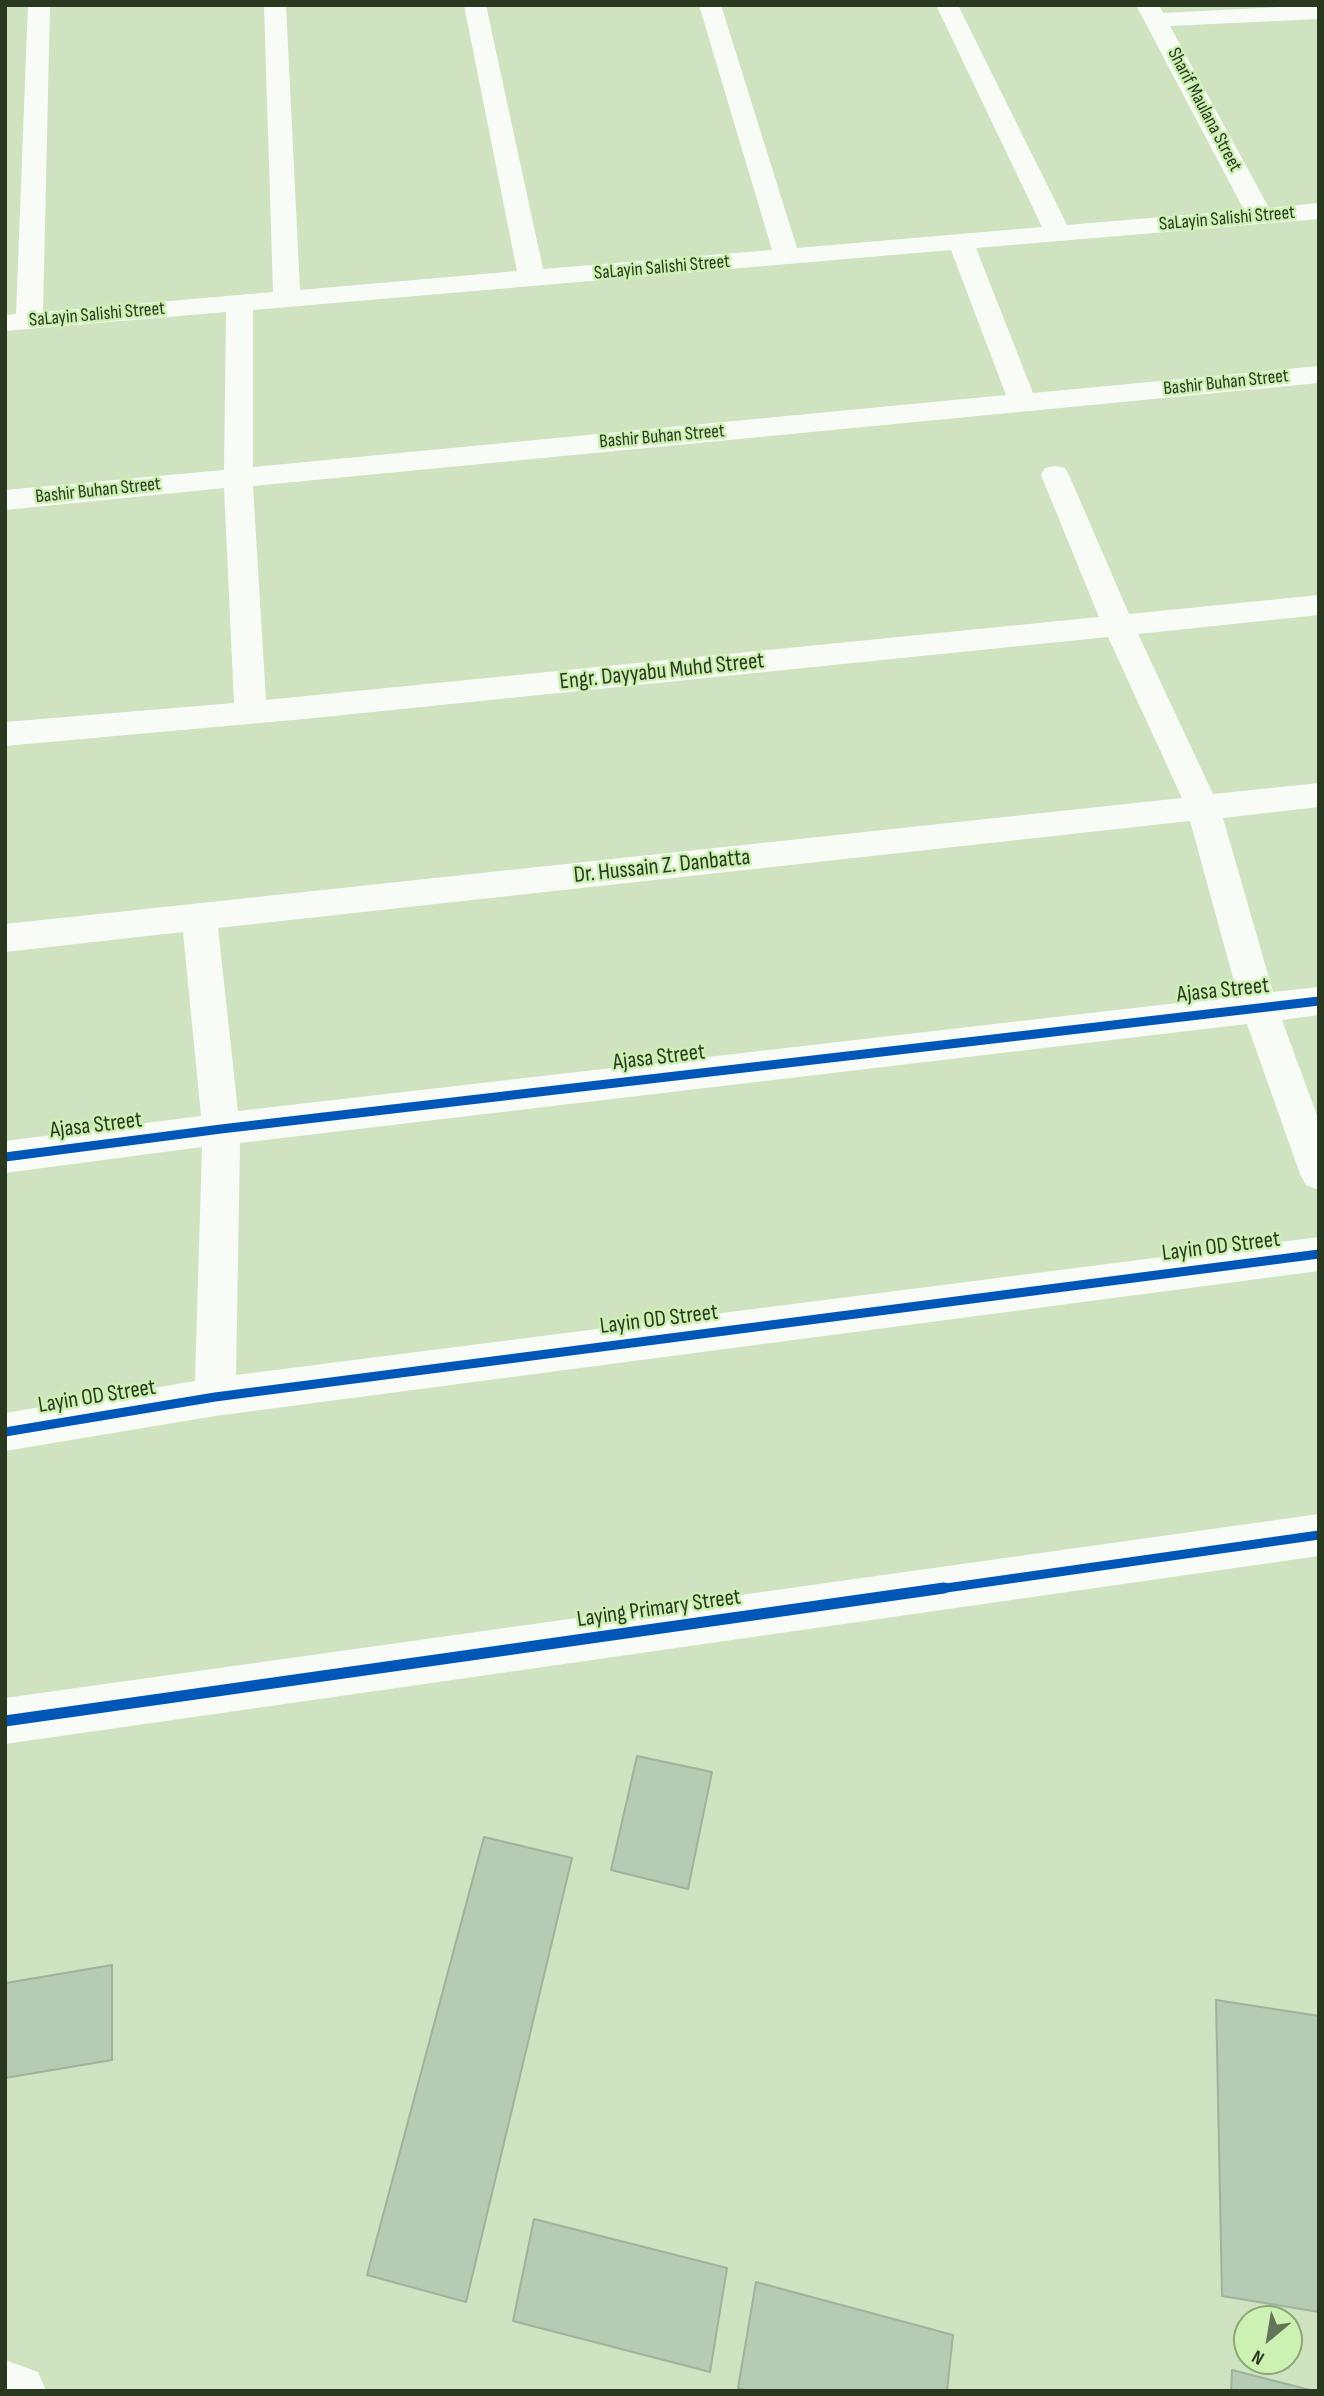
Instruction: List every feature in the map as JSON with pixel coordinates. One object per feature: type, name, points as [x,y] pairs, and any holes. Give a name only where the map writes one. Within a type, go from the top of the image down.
[{"type":"street","points":[[17,322],[39,5]]},
{"type":"street","points":[[275,5],[288,299]]},
{"type":"street","points":[[475,5],[532,279]]},
{"type":"street","points":[[710,5],[787,257]]},
{"type":"street","points":[[947,5],[1059,235]]},
{"type":"street","points":[[1315,5],[1319,11]]},
{"type":"street","points":[[1151,13],[1319,11]]},
{"type":"street","name":"Sharif Maulana Street","points":[[1151,13],[1260,215]]},
{"type":"street","name":"SaLayin Salishi Street","points":[[17,322],[1319,211]]},
{"type":"street","points":[[961,243],[1023,402]]},
{"type":"street","points":[[240,303],[238,477],[251,713]]},
{"type":"street","name":"Bashir Buhan Street","points":[[5,500],[1319,374]]},
{"type":"street","points":[[1055,475],[1118,625],[1203,808],[1259,1006],[1319,1174]]},
{"type":"street","name":"Engr. Dayyabu Muhd Street","points":[[5,734],[251,713],[1319,606]]},
{"type":"street","name":"Dr. Hussain Z. Danbatta","points":[[5,938],[1319,795]]},
{"type":"street","points":[[199,917],[222,1129],[215,1397]]},
{"type":"street","name":"Ajasa Street","points":[[5,1157],[222,1129],[1319,1001]]},
{"type":"street","name":"Layin OD Street","points":[[5,1432],[215,1397],[1319,1254]]},
{"type":"street","name":"Laying Primary Street","points":[[5,1721],[1319,1535]]},
{"type":"street","points":[[5,2387],[19,2391]]},
{"type":"building","points":[[637,1756],[712,1772],[688,1889],[611,1870]]},
{"type":"building","points":[[484,1837],[572,1858],[466,2302],[367,2275]]},
{"type":"building","points":[[112,1965],[112,2060],[5,2078],[6,1983]]},
{"type":"building","points":[[1216,2000],[1319,2016],[1319,2312],[1303,2309],[1303,2305],[1277,2305],[1222,2296]]},
{"type":"building","points":[[534,2219],[727,2268],[710,2372],[513,2321]]},
{"type":"building","points":[[756,2282],[953,2335],[947,2391],[747,2391],[738,2388]]},
{"type":"building","points":[[1232,2370],[1233,2375],[1252,2375],[1314,2391],[1231,2391]]},
{"type":"cycle path","points":[[5,1157],[221,1129],[1319,1001]]},
{"type":"cycle path","points":[[5,1432],[215,1397],[1319,1254]]},
{"type":"cycle path","points":[[5,1721],[1319,1535]]}]
